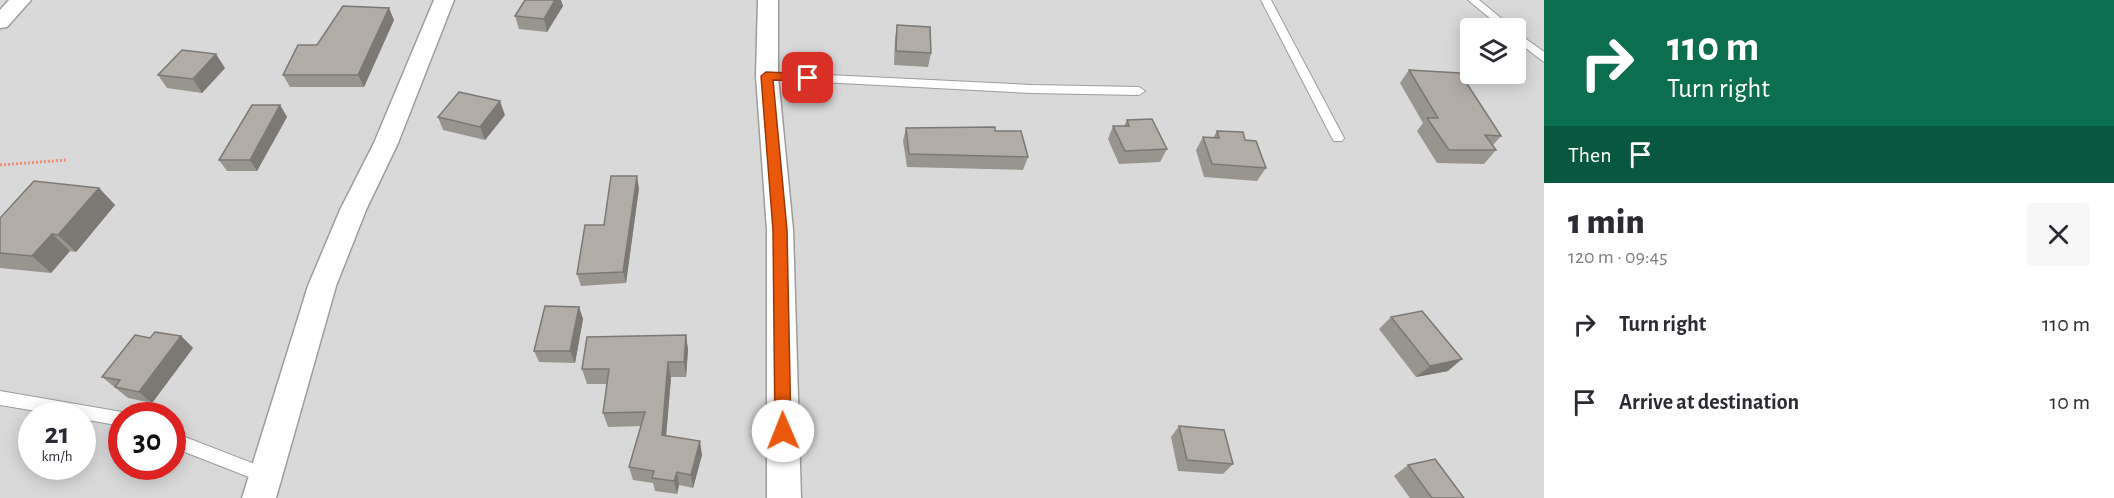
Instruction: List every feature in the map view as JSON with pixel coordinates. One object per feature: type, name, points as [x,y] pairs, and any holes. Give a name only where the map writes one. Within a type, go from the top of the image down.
[{"type":"street","points":[[0,22],[21,0]]},
{"type":"street","points":[[262,486],[322,286],[353,210],[386,143],[444,0]]},
{"type":"street","points":[[768,0],[766,76],[780,230],[784,498]]},
{"type":"lane","points":[[1266,0],[1338,138]]},
{"type":"lane","points":[[1473,0],[1496,18]]},
{"type":"lane","points":[[1526,43],[1544,58]]},
{"type":"lane","points":[[766,76],[1031,89],[1139,91]]},
{"type":"lane","points":[[0,398],[108,417]]},
{"type":"lane","points":[[186,446],[262,486]]},
{"type":"path","points":[[0,165],[66,160]]},
{"type":"shaded area","points":[[0,0],[1544,0],[1544,498],[0,498]]},
{"type":"building","points":[[525,0],[555,0],[544,19],[515,16]]},
{"type":"building","points":[[343,6],[389,8],[358,75],[283,75],[298,45],[317,45]]},
{"type":"building","points":[[897,25],[930,27],[931,53],[896,51]]},
{"type":"building","points":[[182,50],[216,54],[193,79],[158,75]]},
{"type":"building","points":[[1409,70],[1460,73],[1460,84],[1467,84],[1501,136],[1485,135],[1496,150],[1449,150],[1427,118],[1438,118]]},
{"type":"building","points":[[459,92],[500,101],[480,127],[438,117]]},
{"type":"building","points":[[252,105],[280,105],[250,160],[219,160]]},
{"type":"building","points":[[1152,119],[1167,149],[1125,151],[1113,126],[1129,126],[1127,120]]},
{"type":"building","points":[[995,127],[995,131],[1021,131],[1028,157],[909,154],[906,128]]},
{"type":"building","points":[[1217,131],[1243,132],[1245,140],[1256,141],[1266,168],[1212,164],[1203,137],[1219,138]]},
{"type":"building","points":[[611,176],[637,176],[623,272],[577,274],[585,225],[604,225]]},
{"type":"building","points":[[34,181],[99,188],[58,235],[52,234],[32,256],[0,253],[0,218]]},
{"type":"building","points":[[545,306],[579,307],[570,351],[534,351]]},
{"type":"building","points":[[1422,311],[1462,359],[1430,366],[1391,317]]},
{"type":"building","points":[[155,332],[181,336],[139,392],[115,387],[120,380],[102,377],[135,335],[150,338]]},
{"type":"building","points":[[686,335],[684,362],[668,362],[662,435],[700,441],[691,475],[677,472],[674,481],[652,478],[654,471],[629,467],[645,412],[603,413],[609,369],[582,369],[587,337]]},
{"type":"building","points":[[1179,426],[1224,430],[1233,464],[1187,460]]},
{"type":"building","points":[[1435,459],[1464,498],[1432,498],[1408,465]]},
{"type":"route","points":[[783,431],[780,230],[766,76],[808,78]]}]
